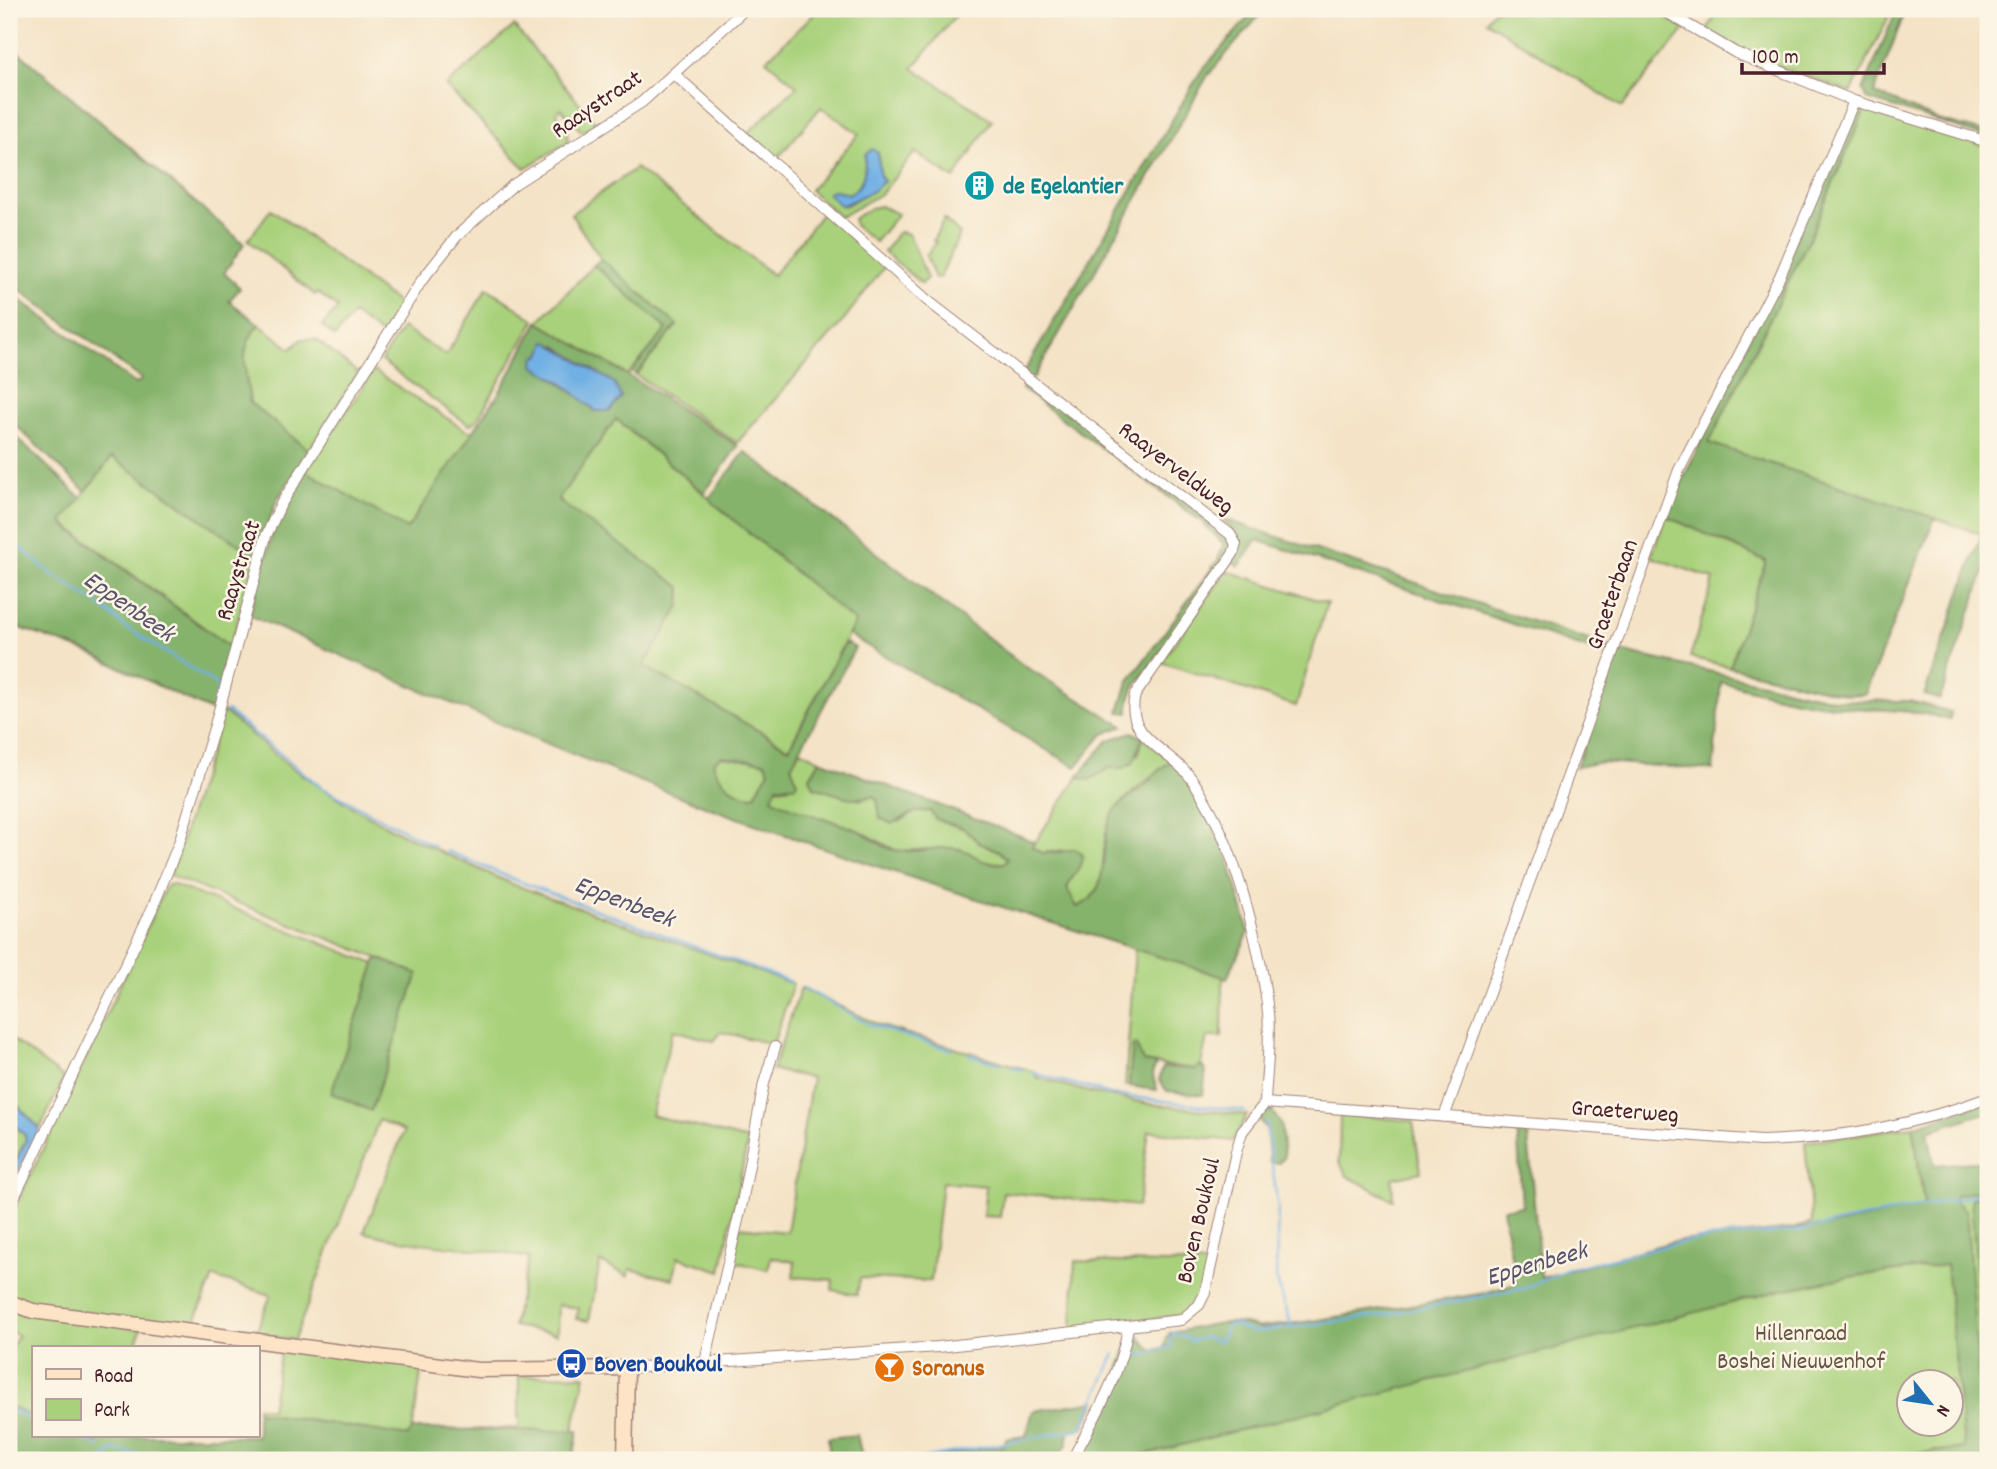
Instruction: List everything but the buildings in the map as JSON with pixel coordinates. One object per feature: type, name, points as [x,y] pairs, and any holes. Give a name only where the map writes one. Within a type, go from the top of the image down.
[{"type":"street","name":"Raaystraat","points":[[9,1208],[146,921],[179,843],[215,725],[266,536],[281,504],[422,280],[457,236],[513,185],[642,102],[745,9]]},
{"type":"street","points":[[1661,9],[1736,53],[1854,101],[1988,142]]},
{"type":"street","name":"Raayerveldweg","points":[[674,74],[928,301],[1230,534],[1236,544],[1233,554],[1135,695],[1132,707],[1140,731],[1194,780],[1228,846],[1258,954],[1268,1015],[1261,1106]]},
{"type":"street","name":"Graeterbaan","points":[[1444,1117],[1679,470],[1780,276],[1854,101]]},
{"type":"street","points":[[705,1362],[745,1190],[764,1083],[775,1047]]},
{"type":"street","name":"Graeterweg","points":[[1261,1106],[1761,1141],[1805,1140],[1896,1126],[1988,1098]]},
{"type":"street","name":"Boven Boukoul","points":[[9,1302],[33,1311],[478,1370],[627,1368],[938,1347],[1181,1320],[1199,1305],[1212,1269],[1242,1132],[1261,1106]]},
{"type":"street","points":[[1072,1460],[1113,1379],[1125,1347],[1128,1327]]},
{"type":"street","points":[[625,1460],[627,1368]]},
{"type":"green space","points":[[813,9],[961,9],[913,68],[992,120],[954,179],[915,152],[882,193],[840,217],[810,190],[859,134],[821,107],[776,160],[747,134],[797,86],[766,60],[816,12]],"holes":[[[878,153],[880,176],[884,182],[847,205],[841,206],[828,193],[836,190],[850,194]]]},
{"type":"green space","points":[[1256,9],[1265,9],[1208,75],[1033,379],[1024,372],[1201,71]]},
{"type":"green space","points":[[1494,9],[1652,9],[1685,29],[1622,107],[1486,21]]},
{"type":"green space","points":[[1719,9],[1881,9],[1890,14],[1851,93],[1772,64],[1706,32]]},
{"type":"green space","points":[[1897,9],[1906,9],[1874,93],[1938,120],[1988,133],[1988,138],[1867,99],[1863,90]]},
{"type":"green space","points":[[514,26],[597,124],[582,132],[561,108],[556,112],[567,129],[568,142],[525,168],[446,86]]},
{"type":"green space","points":[[9,44],[244,244],[224,273],[240,288],[229,301],[259,324],[252,333],[245,352],[250,403],[309,450],[277,500],[256,557],[112,457],[87,490],[84,490],[9,419],[9,292],[136,384],[142,379],[9,282]]},
{"type":"green space","points":[[1865,109],[1988,147],[1988,516],[1982,534],[1709,443],[1809,239]]},
{"type":"green space","points":[[1865,109],[1809,239],[1709,443],[1935,518],[1865,694],[1848,695],[1730,667],[1766,561],[1666,516],[1854,112]]},
{"type":"green space","points":[[636,168],[773,275],[823,212],[885,266],[838,327],[737,443],[636,375],[677,325],[601,259],[571,214]]},
{"type":"green space","points":[[880,206],[898,214],[875,242],[855,226],[853,219],[871,208]]},
{"type":"green space","points":[[271,209],[399,304],[382,335],[353,314],[335,337],[322,326],[338,308],[318,293],[315,295],[248,240]]},
{"type":"green space","points":[[944,219],[960,234],[940,277],[935,278],[926,256],[936,242],[933,241]]},
{"type":"green space","points":[[897,233],[909,234],[927,278],[922,284],[884,252]]},
{"type":"green space","points":[[601,259],[677,325],[636,375],[631,372],[667,329],[594,265]]},
{"type":"green space","points":[[594,265],[667,329],[628,375],[538,322]]},
{"type":"green space","points":[[487,288],[535,320],[477,420],[469,425],[381,361],[402,328],[446,355]]},
{"type":"green space","points":[[538,322],[642,384],[738,446],[704,493],[616,419],[559,498],[560,502],[681,587],[680,606],[644,666],[789,748],[843,646],[846,643],[855,648],[791,766],[797,781],[795,786],[777,786],[772,798],[803,812],[857,830],[890,849],[911,851],[951,848],[965,851],[982,861],[1004,863],[1008,859],[999,851],[979,843],[965,829],[936,819],[930,811],[915,812],[892,824],[880,818],[877,799],[873,796],[852,799],[814,787],[810,777],[820,760],[1018,835],[1034,842],[1032,847],[1042,853],[1076,849],[1083,856],[1082,861],[1067,889],[1077,907],[1089,900],[1097,890],[1103,865],[1105,837],[1114,812],[1171,761],[1197,788],[1229,860],[1249,932],[1227,978],[905,875],[713,809],[538,740],[249,615],[275,525],[306,471],[407,529],[498,395]],"holes":[[[555,345],[614,383],[596,411],[548,373],[535,358]],[[721,756],[765,762],[769,771],[754,796],[734,790],[723,781],[713,762]]]},
{"type":"green space","points":[[259,324],[291,349],[302,339],[315,339],[358,373],[309,450],[250,403],[245,352],[252,333]]},
{"type":"green space","points":[[374,371],[467,431],[475,431],[407,529],[306,471]]},
{"type":"green space","points":[[1026,382],[1228,535],[1232,546],[1225,564],[1135,686],[1129,701],[1129,713],[1119,712],[1128,682],[1218,560],[1224,544],[1202,522],[1022,389]]},
{"type":"green space","points":[[616,419],[855,622],[789,748],[644,666],[559,498]]},
{"type":"green space","points":[[9,430],[81,498],[62,522],[65,526],[230,647],[213,712],[90,653],[9,624]]},
{"type":"green space","points":[[745,452],[1023,665],[1123,726],[1103,734],[1076,767],[849,635],[855,622],[711,501],[710,497]]},
{"type":"green space","points":[[112,457],[256,557],[230,647],[62,522]]},
{"type":"green space","points":[[1666,516],[1766,561],[1730,667],[1690,657],[1714,579],[1651,557]]},
{"type":"green space","points":[[1988,516],[1988,561],[1940,699],[1924,695]]},
{"type":"green space","points":[[1221,518],[1610,647],[1607,655],[1257,540],[1239,566],[1233,562],[1238,548],[1237,537]]},
{"type":"green space","points":[[1227,571],[1327,603],[1296,706],[1161,662]]},
{"type":"green space","points":[[1619,651],[1838,700],[1910,701],[1951,712],[1950,720],[1906,712],[1818,704],[1721,682],[1713,770],[1602,762],[1576,767]]},
{"type":"green space","points":[[223,711],[292,768],[346,803],[402,834],[512,884],[793,984],[773,1044],[721,1032],[714,1041],[673,1030],[651,1115],[748,1140],[721,1271],[678,1257],[673,1279],[630,1269],[628,1276],[600,1262],[589,1321],[576,1319],[579,1308],[558,1305],[557,1334],[513,1326],[529,1258],[405,1241],[364,1232],[404,1131],[379,1120],[294,1340],[255,1334],[271,1295],[213,1277],[193,1326],[40,1308],[9,1297],[9,1218],[166,886],[172,884],[375,964],[332,1093],[348,1100],[418,974],[170,876]]},
{"type":"green space","points":[[1132,732],[1143,738],[1133,763],[1123,768],[1109,768],[1089,780],[1078,777],[1108,740]]},
{"type":"green space","points":[[1143,738],[1171,761],[1117,807],[1109,824],[1097,890],[1089,900],[1077,907],[1067,889],[1071,878],[1062,850],[1042,853],[1032,847],[1078,777],[1089,780],[1109,768],[1123,768],[1139,753]]},
{"type":"green space","points":[[800,750],[820,760],[810,777],[814,787],[860,800],[873,796],[899,822],[915,812],[930,811],[936,819],[965,829],[979,843],[999,851],[1008,859],[1004,863],[982,862],[965,851],[953,848],[897,851],[860,831],[824,818],[810,817],[774,800],[774,788],[788,788],[797,781],[791,766]]},
{"type":"green space","points":[[721,756],[765,762],[769,771],[754,796],[734,790],[718,775],[713,762]]},
{"type":"green space","points":[[1135,949],[1223,977],[1222,1037],[1207,1037],[1201,1065],[1196,1069],[1143,1062],[1133,1045],[1129,1086],[1125,1086]]},
{"type":"green space","points":[[377,958],[418,974],[371,1111],[331,1093]]},
{"type":"green space","points":[[801,988],[881,1026],[1036,1072],[1036,1077],[1088,1092],[1150,1104],[1247,1115],[1233,1141],[1149,1131],[1138,1206],[1003,1192],[1000,1217],[983,1216],[986,1186],[942,1182],[931,1281],[860,1278],[857,1295],[832,1290],[833,1280],[793,1277],[795,1262],[771,1257],[768,1270],[732,1261],[739,1227],[787,1232],[812,1078],[772,1070]]},
{"type":"green space","points":[[9,1037],[64,1078],[40,1129],[9,1097]]},
{"type":"green space","points":[[1133,1045],[1136,1045],[1143,1061],[1156,1065],[1152,1073],[1157,1090],[1129,1086]]},
{"type":"green space","points":[[1201,1065],[1206,1071],[1203,1095],[1167,1091],[1159,1080],[1163,1067],[1196,1069]]},
{"type":"green space","points":[[1988,1102],[1988,1112],[1928,1131],[1934,1165],[1988,1161],[1988,1178],[1979,1191],[1955,1195],[1954,1200],[1966,1211],[1981,1409],[1984,1437],[1988,1438],[1988,1460],[1856,1460],[1964,1448],[1966,1368],[1956,1368],[1946,1265],[1849,1277],[1782,1290],[1124,1460],[1079,1460],[1105,1406],[1129,1342],[1138,1336],[1153,1351],[1171,1345],[1169,1333],[1215,1324],[1236,1323],[1262,1329],[1480,1294],[1516,1284],[1503,1209],[1522,1206],[1517,1125],[1527,1126],[1541,1278],[1672,1242],[1840,1224],[1924,1205],[1913,1126]]},
{"type":"green space","points":[[1271,1109],[1281,1125],[1284,1157],[1279,1163],[1270,1163],[1266,1129],[1258,1118]]},
{"type":"green space","points":[[1340,1114],[1413,1121],[1421,1172],[1392,1178],[1393,1200],[1347,1176],[1339,1162]]},
{"type":"green space","points":[[9,1120],[25,1135],[26,1140],[9,1174]]},
{"type":"green space","name":"Hillenraad Boshei Nieuwenhof","points":[[1913,1126],[1922,1190],[1988,1174],[1988,1460],[1143,1460],[1167,1337],[1399,1312],[1660,1269],[1812,1223],[1805,1142]]},
{"type":"green space","points":[[1988,1193],[1988,1420],[1971,1199]]},
{"type":"green space","points":[[1075,1261],[1209,1264],[1202,1292],[1197,1301],[1181,1315],[1072,1329]]},
{"type":"green space","points":[[9,1308],[141,1329],[135,1346],[32,1346],[32,1438],[259,1438],[259,1407],[271,1409],[281,1349],[422,1367],[412,1432],[519,1428],[519,1376],[585,1375],[573,1431],[9,1460],[9,1350],[18,1336],[9,1330]]},
{"type":"green space","points":[[1096,1401],[1083,1428],[1069,1432],[1066,1447],[1050,1460],[915,1460],[1003,1446],[1006,1439],[1026,1436],[1033,1411]]},
{"type":"green space","points":[[9,1406],[32,1417],[32,1438],[85,1438],[97,1442],[99,1438],[259,1438],[259,1412],[408,1436],[413,1429],[578,1431],[573,1460],[9,1460]]},
{"type":"green space","points":[[857,1435],[863,1460],[805,1460],[830,1459],[828,1438]]},
{"type":"green space","points":[[805,1456],[805,1460],[785,1460]]},
{"type":"water","points":[[872,149],[878,153],[880,176],[884,181],[873,191],[841,206],[828,194],[831,190],[850,194],[859,186],[863,177],[865,155]]},
{"type":"water","points":[[546,341],[614,383],[621,397],[610,411],[596,411],[560,381],[534,366],[535,358],[541,355]]},
{"type":"water","points":[[9,1097],[40,1129],[10,1187],[9,1174],[26,1140],[25,1135],[9,1120]]},
{"type":"waterway","name":"Eppenbeek","points":[[9,538],[49,572],[101,606],[124,626],[219,686],[214,703]]},
{"type":"waterway","name":"Eppenbeek","points":[[227,711],[321,787],[434,846]]},
{"type":"waterway","name":"Eppenbeek","points":[[447,851],[513,879],[791,982]]},
{"type":"waterway","name":"Eppenbeek","points":[[804,988],[870,1025],[952,1050]]},
{"type":"waterway","name":"Eppenbeek","points":[[969,1055],[1001,1064]]},
{"type":"waterway","name":"Eppenbeek","points":[[1012,1067],[1022,1070]]},
{"type":"waterway","name":"Eppenbeek","points":[[1033,1073],[1114,1095],[1244,1111]]},
{"type":"waterway","name":"Eppenbeek","points":[[1266,1122],[1278,1208],[1276,1278],[1292,1327],[1385,1315],[1526,1288],[1571,1268],[1674,1244],[1709,1238],[1797,1231],[1981,1194],[1988,1183]]},
{"type":"waterway","points":[[1126,1356],[1146,1355],[1171,1346],[1171,1335],[1174,1333],[1193,1341],[1205,1337],[1220,1342],[1227,1325],[1235,1325],[1252,1332],[1292,1327]]},
{"type":"waterway","points":[[911,1460],[1081,1429],[1115,1354]]},
{"type":"waterway","points":[[9,1409],[32,1419]]},
{"type":"waterway","points":[[78,1438],[99,1446]]},
{"type":"waterway","points":[[103,1460],[113,1450],[171,1460]]},
{"type":"place","name":"de Egelantier","points":[[980,185]]},
{"type":"place","name":"Boven Boukoul","points":[[571,1363]]},
{"type":"place","name":"Soranus","points":[[889,1367]]}]
